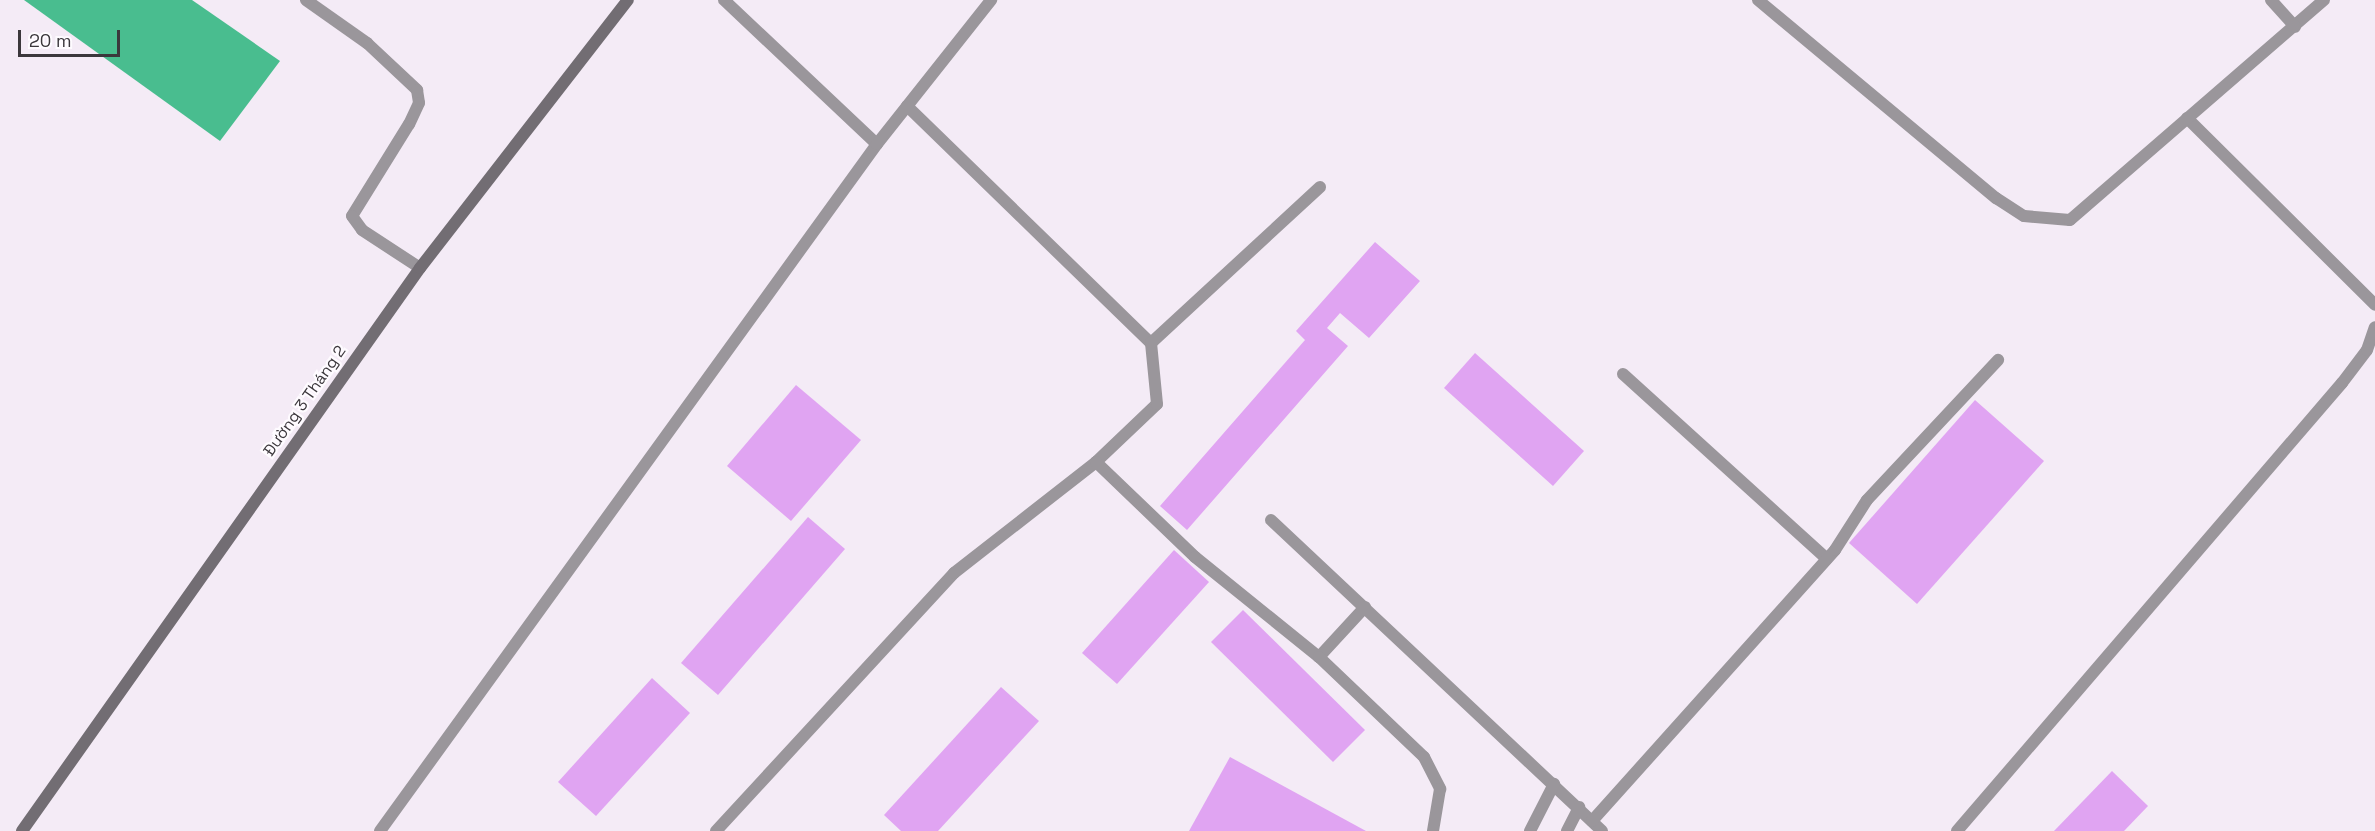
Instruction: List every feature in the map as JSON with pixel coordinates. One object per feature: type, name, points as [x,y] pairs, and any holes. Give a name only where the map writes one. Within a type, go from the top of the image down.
[{"type":"street","points":[[306,0],[368,43],[417,90],[419,103],[410,124],[352,216],[362,230],[420,268]]},
{"type":"street","name":"Đường 3 Tháng 2","points":[[22,831],[420,268],[628,0]]},
{"type":"street","points":[[724,0],[878,144]]},
{"type":"street","points":[[380,831],[878,144],[991,0]]},
{"type":"street","points":[[1758,0],[1996,198],[2024,216],[2070,219],[2324,0]]},
{"type":"street","points":[[2271,0],[2295,27]]},
{"type":"street","points":[[716,831],[954,573],[1096,462],[1157,404],[1151,343],[907,106]]},
{"type":"street","points":[[2187,118],[2375,306]]},
{"type":"street","points":[[1151,343],[1320,187]]},
{"type":"street","points":[[1960,830],[2342,383],[2367,350],[2375,327]]},
{"type":"street","points":[[1592,821],[1827,559],[1867,500],[1998,360]]},
{"type":"street","points":[[1623,374],[1827,559]]},
{"type":"street","points":[[1096,462],[1195,557],[1319,657],[1424,757],[1440,789],[1433,831]]},
{"type":"street","points":[[1271,520],[1602,831]]},
{"type":"street","points":[[1319,657],[1365,607]]},
{"type":"street","points":[[1530,831],[1554,784]]},
{"type":"street","points":[[1567,831],[1579,807]]},
{"type":"shaded area","points":[[24,0],[192,0],[280,61],[220,141]]},
{"type":"building","points":[[1375,242],[1420,281],[1369,338],[1340,313],[1327,328],[1348,346],[1187,530],[1160,506],[1305,340],[1296,331]]},
{"type":"building","points":[[1475,353],[1584,451],[1553,486],[1444,388]]},
{"type":"building","points":[[796,385],[861,440],[791,521],[727,466]]},
{"type":"building","points":[[1975,400],[2044,461],[1917,604],[1849,543]]},
{"type":"building","points":[[808,517],[845,549],[718,695],[681,663]]},
{"type":"building","points":[[1174,550],[1209,582],[1117,684],[1082,653]]},
{"type":"building","points":[[1243,610],[1365,730],[1333,762],[1211,642]]},
{"type":"building","points":[[652,678],[690,713],[596,816],[558,782]]},
{"type":"building","points":[[1001,687],[1039,721],[938,831],[901,831],[884,815]]},
{"type":"building","points":[[1230,757],[1366,831],[1189,831]]},
{"type":"building","points":[[2112,771],[2148,806],[2124,831],[2054,831]]}]
